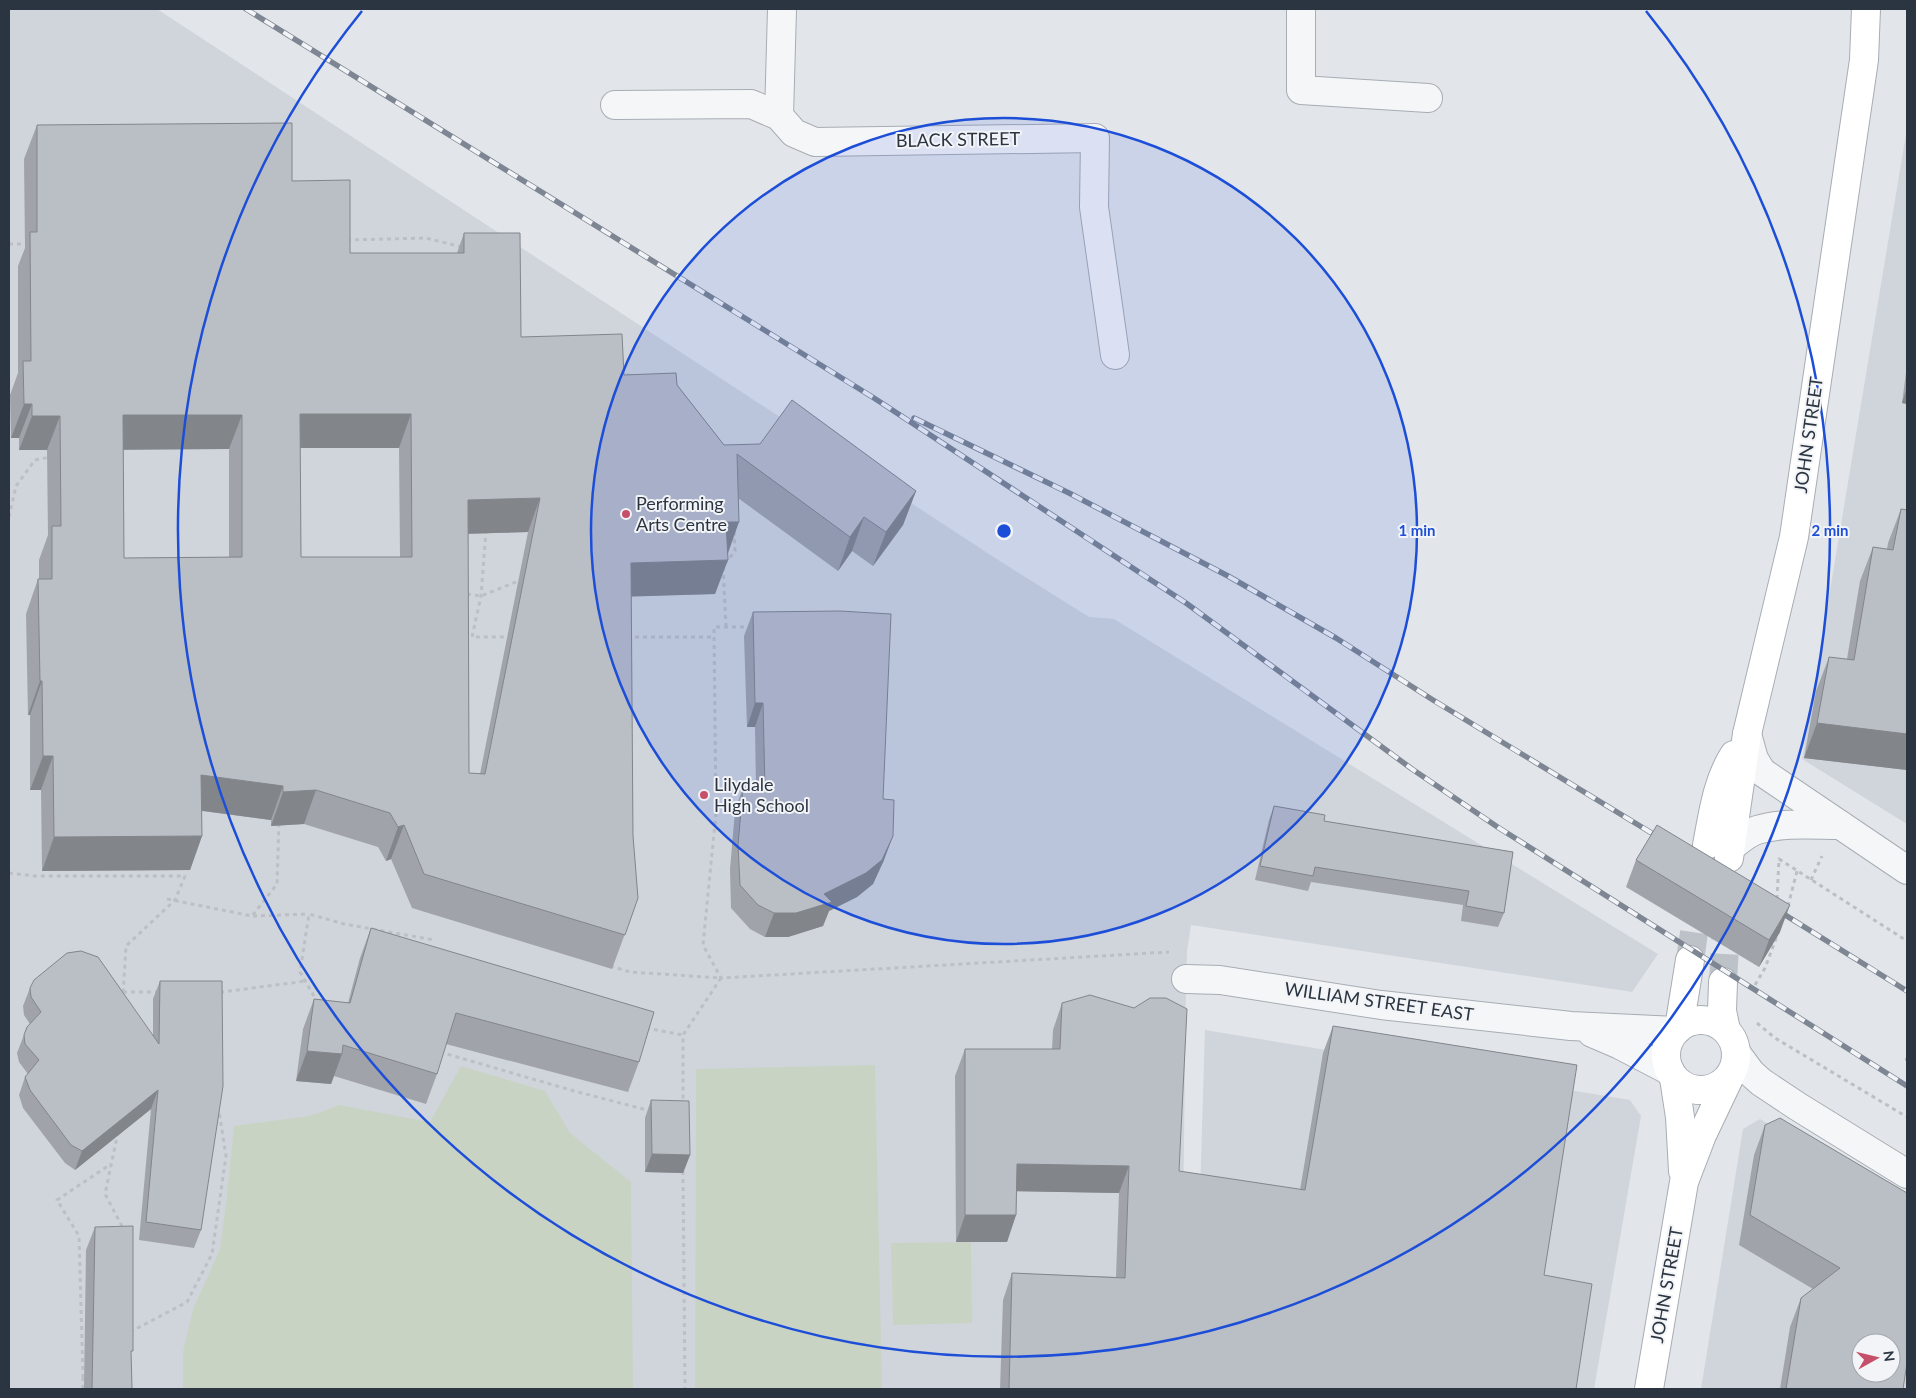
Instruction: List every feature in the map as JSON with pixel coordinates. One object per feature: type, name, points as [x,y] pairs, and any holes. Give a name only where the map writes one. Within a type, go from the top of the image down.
[{"type":"main road","name":"JOHN STREET","points":[[1722,850],[1747,734],[1794,536],[1864,60],[1866,9]]},
{"type":"main road","points":[[1677,1029],[1690,960]]},
{"type":"main road","points":[[1672,1074],[1681,1085],[1690,1089],[1707,1090],[1725,1082],[1730,1023],[1717,1024],[1702,1020],[1687,1023],[1677,1029]]},
{"type":"main road","name":"JOHN STREET","points":[[1649,1389],[1684,1182],[1702,1135],[1730,1023]]},
{"type":"main road","name":"JOHN STREET","points":[[1677,1029],[1671,1037],[1667,1048],[1666,1060],[1672,1074],[1680,1117],[1684,1182]]},
{"type":"street","points":[[779,116],[782,9]]},
{"type":"street","points":[[1301,9],[1301,90],[1428,98]]},
{"type":"street","name":"BLACK STREET","points":[[615,105],[751,104],[779,116],[794,133],[815,142],[1094,138],[1094,207],[1115,355]]},
{"type":"street","points":[[1747,734],[1754,759],[1762,772],[1907,870]]},
{"type":"street","points":[[1722,850],[1757,830],[1783,826],[1840,825]]},
{"type":"street","name":"WILLIAM STREET EAST","points":[[1186,980],[1220,980],[1381,1005],[1571,1026],[1677,1029]]},
{"type":"street","points":[[1730,1023],[1752,1073],[1762,1082],[1797,1106],[1907,1174]]},
{"type":"street","name":"WILLIAM STREET EAST","points":[[1571,1026],[1620,1045],[1672,1074]]},
{"type":"path","points":[[340,240],[426,238],[472,249]]},
{"type":"path","points":[[9,244],[34,244]]},
{"type":"path","points":[[617,368],[634,379]]},
{"type":"path","points":[[9,517],[16,486],[35,460],[58,456]]},
{"type":"path","points":[[486,521],[481,596],[472,637],[521,637]]},
{"type":"path","points":[[726,627],[723,566],[734,551],[734,522]]},
{"type":"path","points":[[464,594],[481,596],[518,581]]},
{"type":"path","points":[[720,978],[703,945],[716,814],[714,627],[753,627]]},
{"type":"path","points":[[617,637],[714,637]]},
{"type":"path","points":[[715,805],[743,806]]},
{"type":"path","points":[[252,916],[277,884],[279,818]]},
{"type":"path","points":[[1811,880],[1822,856]]},
{"type":"path","points":[[1776,908],[1779,859],[1907,941]]},
{"type":"path","points":[[123,1001],[126,946],[175,900],[184,876],[184,866]]},
{"type":"path","points":[[1787,907],[1797,871]]},
{"type":"path","points":[[9,873],[35,876],[184,876]]},
{"type":"path","points":[[167,899],[252,916],[309,914],[344,924],[434,940]]},
{"type":"path","points":[[309,914],[300,972],[322,1011]]},
{"type":"path","points":[[1777,932],[1765,968],[1730,1023],[1775,1038],[1907,1117]]},
{"type":"path","points":[[602,963],[630,972],[720,978],[1177,952]]},
{"type":"path","points":[[682,1110],[683,1035],[720,978]]},
{"type":"path","points":[[212,992],[306,981]]},
{"type":"path","points":[[123,992],[167,992]]},
{"type":"path","points":[[222,992],[222,1002]]},
{"type":"path","points":[[641,1027],[683,1035]]},
{"type":"path","points":[[432,1049],[574,1091],[656,1112]]},
{"type":"path","points":[[129,1323],[129,1332],[187,1302],[212,1254],[226,1156],[219,1105]]},
{"type":"path","points":[[119,1124],[106,1194],[125,1232]]},
{"type":"path","points":[[83,1389],[79,1236],[57,1200],[112,1164]]},
{"type":"path","points":[[683,1164],[685,1389]]},
{"type":"path","points":[[83,1378],[92,1378]]},
{"type":"shaded area","name":"Lilydale High School","points":[[9,9],[157,9],[995,558],[1089,617],[1114,619],[1658,954],[1632,992],[1191,925],[1187,951],[1186,979],[1181,1389],[9,1389]]},
{"type":"shaded area","points":[[1907,128],[1907,824],[1802,759]]},
{"type":"shaded area","points":[[1205,1030],[1630,1100],[1641,1116],[1594,1389],[1194,1389]]},
{"type":"shaded area","points":[[1760,1119],[1907,1205],[1907,1389],[1701,1389],[1743,1129]]},
{"type":"green space","points":[[875,1065],[882,1389],[695,1389],[696,1069]]},
{"type":"green space","points":[[461,1066],[545,1091],[570,1133],[631,1182],[633,1389],[183,1389],[183,1352],[193,1309],[220,1249],[234,1126],[310,1116],[339,1105],[430,1122]]},
{"type":"green space","points":[[971,1242],[972,1323],[893,1325],[891,1243]]},
{"type":"building","points":[[292,123],[292,181],[350,180],[350,253],[464,253],[464,233],[520,233],[521,337],[622,334],[624,375],[676,373],[677,385],[724,445],[760,444],[792,400],[916,491],[886,532],[864,517],[850,537],[737,454],[739,522],[726,522],[728,560],[631,563],[633,836],[638,898],[625,935],[424,874],[404,825],[398,827],[390,813],[316,790],[283,792],[283,786],[201,775],[202,836],[54,837],[53,756],[43,756],[38,579],[52,579],[52,526],[61,526],[60,416],[32,416],[32,404],[24,404],[23,361],[31,361],[30,232],[37,232],[37,125]],"holes":[[[300,414],[411,414],[412,557],[301,557]],[[123,415],[242,415],[242,557],[124,558]],[[540,498],[485,774],[469,773],[468,500]]]},
{"type":"building","points":[[1901,509],[1907,510],[1907,734],[1817,723],[1829,657],[1854,660],[1873,547],[1893,550]]},
{"type":"building","points":[[840,611],[891,614],[883,799],[894,800],[893,836],[882,860],[866,873],[824,894],[832,902],[796,913],[774,913],[758,905],[740,885],[738,845],[743,787],[765,789],[763,703],[755,703],[753,612]]},
{"type":"building","points":[[1274,806],[1325,815],[1324,821],[1513,852],[1504,913],[1466,906],[1469,891],[1315,867],[1313,876],[1260,866]]},
{"type":"building","points":[[1657,825],[1790,905],[1769,940],[1636,860]]},
{"type":"building","points":[[371,928],[654,1012],[639,1062],[456,1013],[437,1074],[343,1045],[342,1054],[307,1051],[314,999],[350,1003]]},
{"type":"building","points":[[81,951],[98,957],[159,1044],[160,981],[222,981],[223,1086],[201,1230],[146,1222],[158,1090],[82,1151],[71,1145],[30,1090],[25,1077],[39,1060],[25,1044],[24,1035],[27,1027],[41,1012],[31,997],[30,988],[34,980],[67,953]]},
{"type":"building","points":[[1090,995],[1134,1008],[1150,998],[1166,998],[1187,1009],[1179,1171],[1305,1190],[1333,1026],[1577,1065],[1544,1275],[1592,1284],[1576,1389],[1009,1389],[1012,1273],[1125,1278],[1129,1166],[1017,1164],[1016,1215],[965,1215],[965,1049],[1060,1049],[1062,1003]]},
{"type":"building","points":[[651,1100],[689,1101],[690,1155],[652,1154]]},
{"type":"building","points":[[1780,1118],[1907,1193],[1907,1363],[1903,1389],[1786,1389],[1801,1298],[1840,1268],[1750,1215],[1765,1125]]},
{"type":"building","points":[[133,1226],[132,1389],[92,1389],[95,1227]]},
{"type":"tunnel","points":[[1690,960],[1700,892]]},
{"type":"tunnel","points":[[1723,982],[1727,909]]},
{"type":"railway","points":[[246,9],[874,398],[1186,603],[1412,769],[1499,828],[1907,1086]]},
{"type":"railway","points":[[914,418],[1069,493],[1228,576],[1336,638],[1433,700],[1663,840]]},
{"type":"railway","points":[[1774,908],[1907,991]]},
{"type":"place","name":"Performing Arts Centre","points":[[626,514]]},
{"type":"place","name":"Lilydale High School","points":[[704,795]]}]
